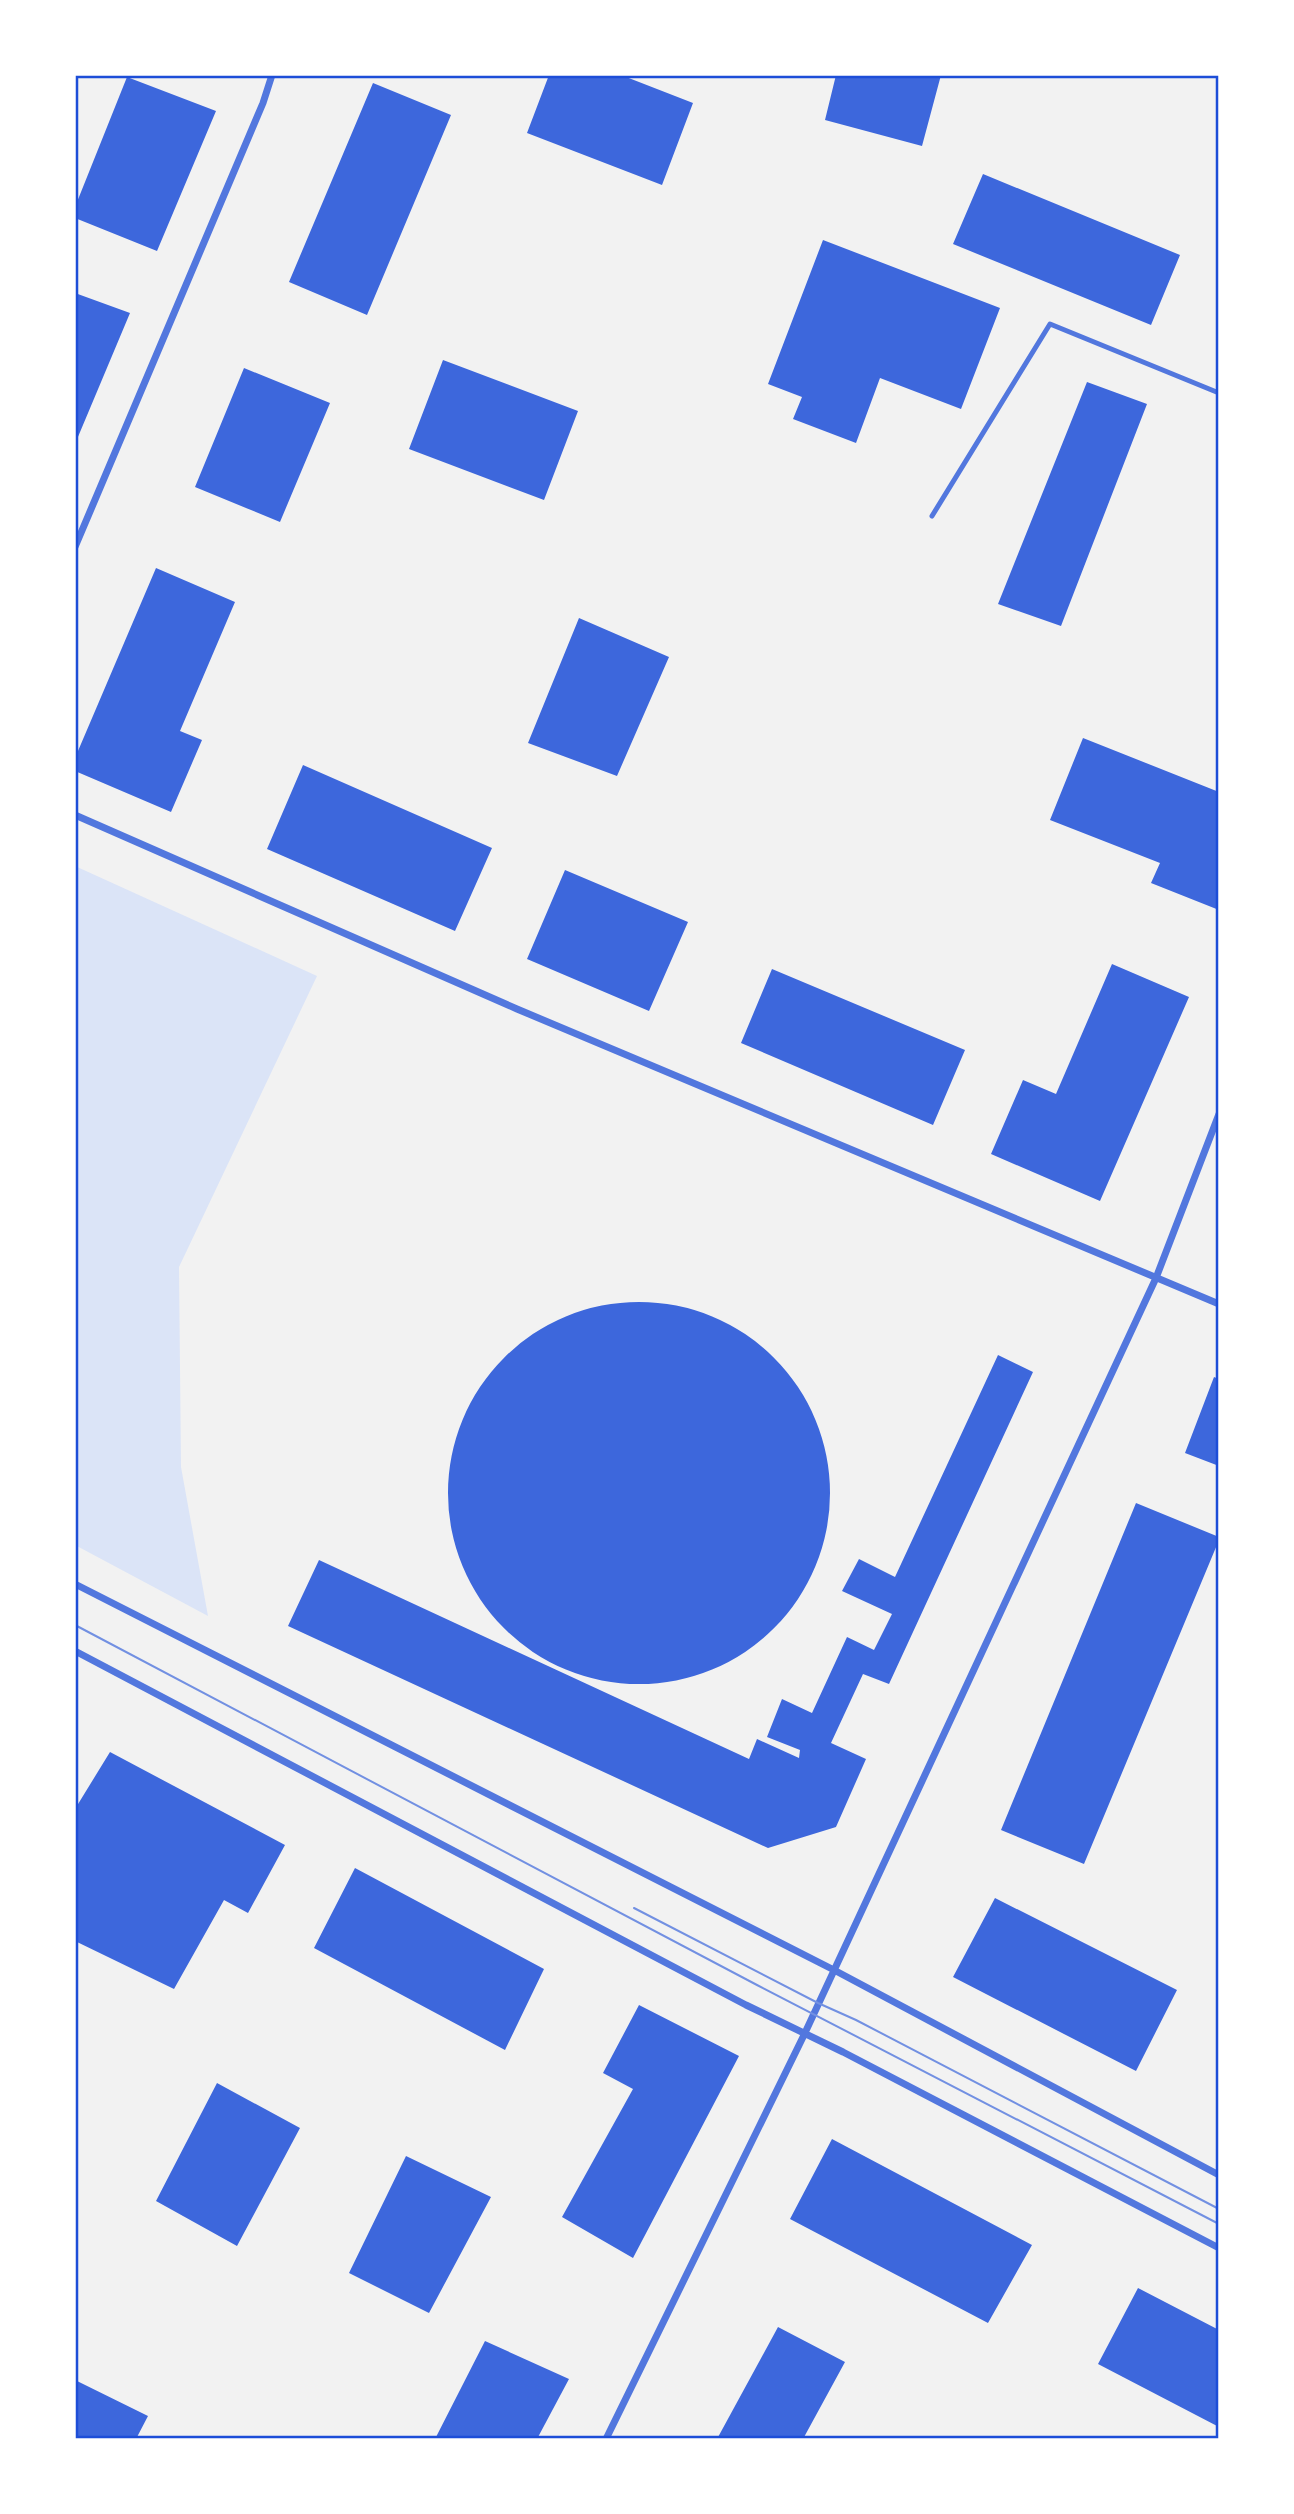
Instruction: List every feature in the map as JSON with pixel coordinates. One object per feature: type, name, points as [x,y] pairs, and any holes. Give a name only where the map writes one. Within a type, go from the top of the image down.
[{"type":"street","points":[[75,547],[263,103],[272,75]]},
{"type":"street","points":[[75,815],[517,1009],[1219,1304]]},
{"type":"street","points":[[606,2439],[804,2035],[1156,1278],[1219,1114]]},
{"type":"street","points":[[75,1584],[834,1970],[1219,2175]]},
{"type":"street","points":[[75,1651],[804,2035],[843,2052],[1219,2248]]},
{"type":"lane","points":[[932,516],[1050,324],[1219,393]]},
{"type":"shaded area","points":[[75,866],[317,976],[179,1267],[181,1467],[208,1616],[75,1545]]},
{"type":"building","points":[[549,75],[621,75],[693,103],[662,185],[527,133]]},
{"type":"building","points":[[836,75],[941,75],[922,146],[825,120]]},
{"type":"building","points":[[127,77],[216,111],[157,251],[75,218],[75,207]]},
{"type":"building","points":[[373,83],[451,115],[367,315],[289,282]]},
{"type":"building","points":[[983,174],[1180,255],[1151,325],[953,244]]},
{"type":"building","points":[[823,240],[1000,308],[961,409],[880,378],[856,443],[793,419],[802,397],[768,384]]},
{"type":"building","points":[[75,293],[130,313],[75,444]]},
{"type":"building","points":[[443,360],[578,411],[544,500],[409,449]]},
{"type":"building","points":[[244,368],[330,403],[280,522],[195,487]]},
{"type":"building","points":[[1087,382],[1147,404],[1061,626],[998,604]]},
{"type":"building","points":[[156,568],[235,602],[180,731],[202,740],[171,812],[75,771],[75,758]]},
{"type":"building","points":[[579,618],[669,657],[617,776],[528,743]]},
{"type":"building","points":[[1083,738],[1219,792],[1219,910],[1151,883],[1160,863],[1050,820]]},
{"type":"building","points":[[303,765],[492,848],[455,931],[267,849]]},
{"type":"building","points":[[565,870],[688,922],[649,1011],[527,959]]},
{"type":"building","points":[[1112,964],[1189,997],[1100,1201],[991,1154],[1023,1080],[1056,1094]]},
{"type":"building","points":[[772,969],[965,1050],[933,1125],[741,1043]]},
{"type":"building","points":[[639,1302],[676,1306],[712,1317],[745,1334],[774,1358],[798,1387],[815,1420],[826,1456],[830,1493],[826,1530],[815,1566],[798,1599],[774,1628],[745,1652],[712,1669],[676,1680],[639,1684],[602,1680],[566,1669],[533,1652],[504,1628],[480,1599],[463,1566],[452,1530],[448,1493],[452,1456],[463,1420],[480,1387],[504,1358],[533,1334],[566,1317],[602,1306]]},
{"type":"building","points":[[998,1355],[1033,1372],[889,1684],[863,1674],[831,1743],[866,1759],[836,1827],[768,1848],[288,1626],[319,1560],[749,1759],[757,1739],[799,1758],[800,1750],[767,1737],[782,1699],[812,1713],[847,1637],[874,1650],[892,1614],[842,1591],[859,1559],[895,1577]]},
{"type":"building","points":[[1214,1377],[1219,1379],[1219,1466],[1185,1453]]},
{"type":"building","points":[[1136,1503],[1219,1537],[1219,1540],[1084,1864],[1001,1830]]},
{"type":"building","points":[[110,1752],[285,1845],[248,1913],[224,1900],[174,1989],[75,1941],[75,1809]]},
{"type":"building","points":[[355,1868],[544,1969],[505,2050],[314,1948]]},
{"type":"building","points":[[995,1898],[1177,1990],[1136,2071],[953,1977]]},
{"type":"building","points":[[639,2005],[739,2056],[633,2258],[562,2217],[633,2089],[603,2073]]},
{"type":"building","points":[[217,2083],[300,2128],[237,2246],[156,2201]]},
{"type":"building","points":[[832,2139],[1032,2245],[988,2323],[790,2219]]},
{"type":"building","points":[[406,2156],[491,2197],[429,2313],[349,2273]]},
{"type":"building","points":[[1138,2288],[1219,2330],[1219,2427],[1098,2364]]},
{"type":"building","points":[[778,2327],[845,2362],[803,2439],[717,2439]]},
{"type":"building","points":[[485,2341],[569,2379],[537,2439],[435,2439]]},
{"type":"building","points":[[75,2380],[148,2416],[136,2439],[75,2439]]},
{"type":"tram line","points":[[75,1625],[757,1985],[1219,2224]]},
{"type":"tram line","points":[[634,1908],[1219,2209]]}]
